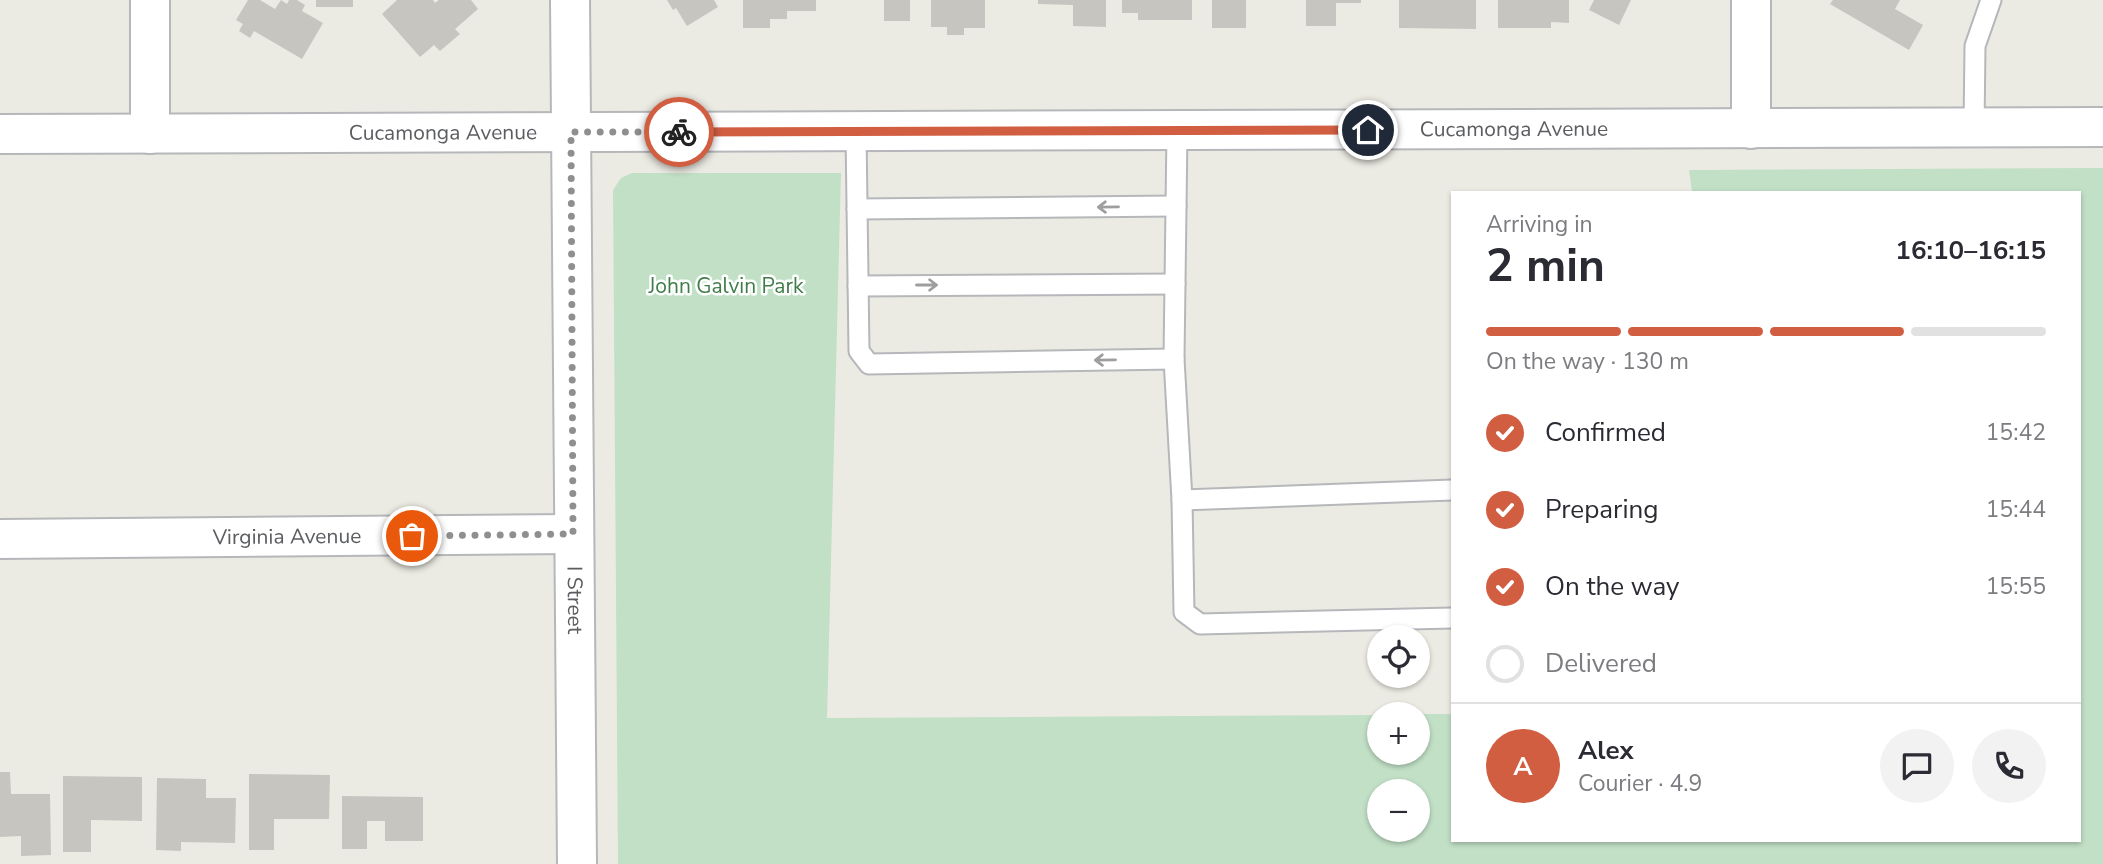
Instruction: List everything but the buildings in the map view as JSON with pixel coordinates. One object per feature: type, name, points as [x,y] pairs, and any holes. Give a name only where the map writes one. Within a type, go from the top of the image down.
[{"type":"street","points":[[150,0],[150,134]]},
{"type":"street","name":"I Street","points":[[570,0],[577,864]]},
{"type":"street","points":[[1751,0],[1751,129]]},
{"type":"street","name":"Cucamonga Avenue","points":[[0,134],[2103,127]]},
{"type":"street","name":"Virginia Avenue","points":[[0,539],[573,534]]},
{"type":"lane","points":[[1974,128],[1975,46],[1991,0]]},
{"type":"lane","points":[[1177,131],[1174,359],[1182,500],[1184,612],[1200,624],[1451,618]]},
{"type":"lane","points":[[856,132],[859,351],[869,364],[1174,359]]},
{"type":"lane","points":[[857,209],[1176,206]]},
{"type":"lane","points":[[858,286],[1175,284]]},
{"type":"lane","points":[[1182,500],[1451,490]]},
{"type":"green space","name":"John Galvin Park","points":[[2103,168],[2103,864],[618,864],[613,190],[621,178],[632,173],[841,173],[827,718],[1367,715],[1367,765],[1430,765],[1430,714],[1451,714],[1451,842],[2081,842],[2081,191],[1692,191],[1689,170]]},
{"type":"way so far","points":[[412,536],[573,534],[571,132],[679,132]]},
{"type":"route","points":[[679,132],[1368,130]]}]
